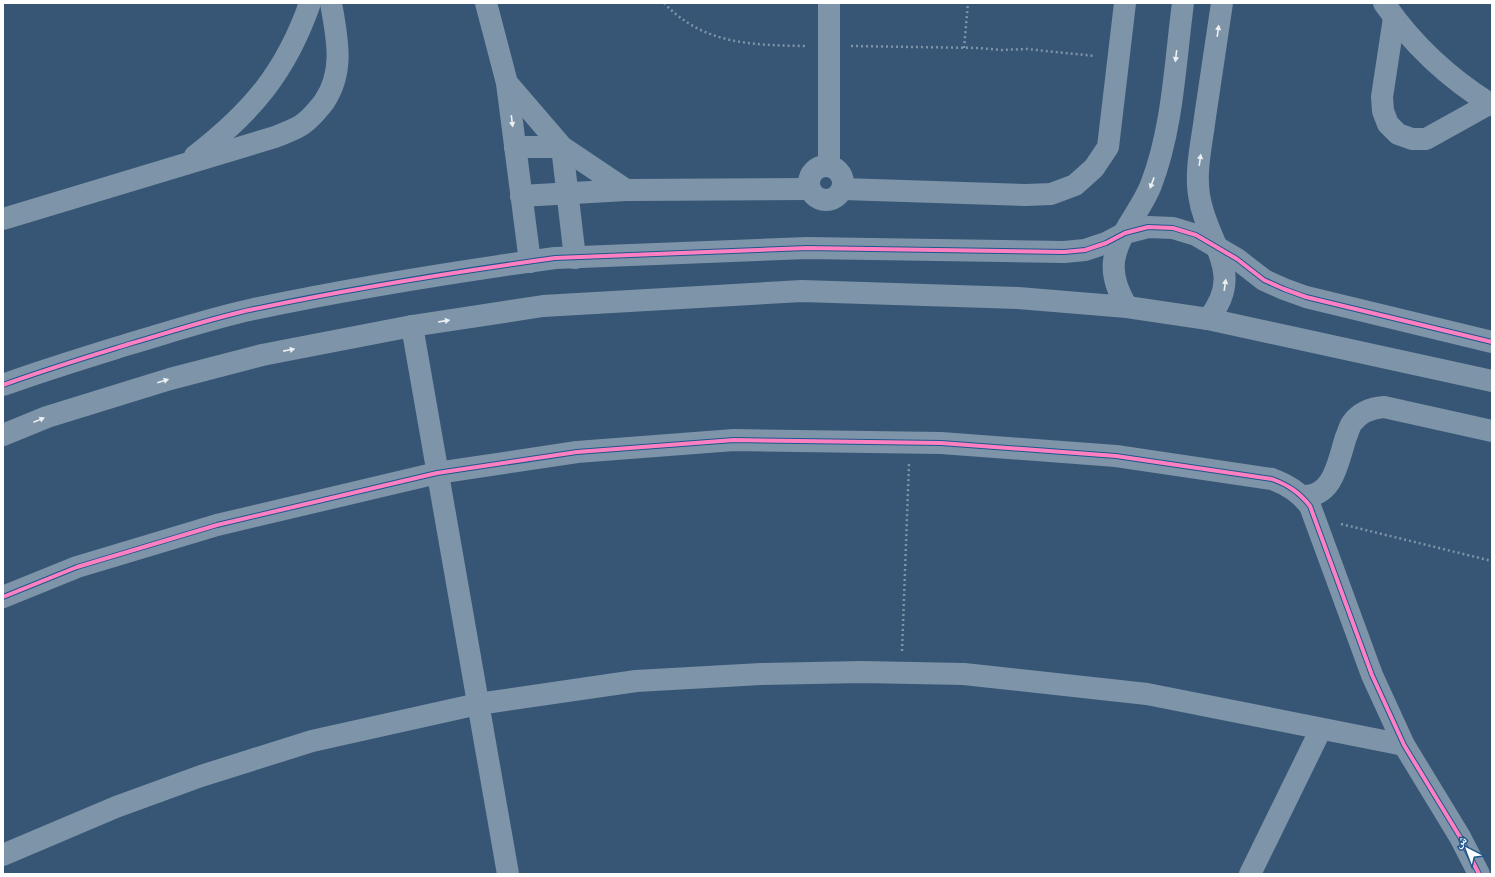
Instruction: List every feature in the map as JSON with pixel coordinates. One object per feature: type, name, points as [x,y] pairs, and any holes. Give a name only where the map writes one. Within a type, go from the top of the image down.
[{"type":"street","points":[[186,164],[242,116],[266,89],[286,58],[302,26],[310,3]]},
{"type":"street","points":[[3,219],[275,137],[298,127],[318,111],[332,90],[338,66],[337,41],[331,3]]},
{"type":"street","points":[[486,3],[507,82],[520,196],[530,262]]},
{"type":"street","points":[[829,3],[829,165]]},
{"type":"street","points":[[843,189],[1026,195],[1051,194],[1075,185],[1094,168],[1108,147],[1124,3]]},
{"type":"street","points":[[1127,307],[1119,293],[1114,270],[1117,247],[1139,210],[1151,186],[1167,132],[1183,3]]},
{"type":"street","points":[[1208,319],[1218,307],[1224,293],[1226,277],[1223,262],[1206,222],[1199,195],[1199,166],[1222,3]]},
{"type":"street","points":[[1389,10],[1438,65],[1463,85],[1491,104],[1426,139],[1412,139],[1398,134],[1388,124],[1383,111],[1382,97],[1389,10]]},
{"type":"street","points":[[507,82],[562,147],[626,190]]},
{"type":"street","points":[[515,147],[562,147]]},
{"type":"street","points":[[562,147],[575,258]]},
{"type":"street","points":[[829,165],[840,171],[844,182],[843,189],[839,195],[833,199],[819,199],[810,189],[810,175],[815,169],[829,165]]},
{"type":"street","points":[[520,196],[626,190],[810,189]]},
{"type":"street","points":[[3,386],[32,374],[252,309],[406,280],[530,262],[575,258],[807,248],[1064,252],[1085,250],[1099,246],[1125,233],[1148,227],[1173,228],[1196,235],[1237,259],[1264,280],[1306,297],[1492,342]]},
{"type":"street","points":[[3,435],[47,417],[178,377],[262,355],[412,326],[543,306],[802,291],[1018,298],[1127,307],[1208,319],[1492,381]]},
{"type":"street","points":[[412,326],[508,874]]},
{"type":"street","points":[[1302,496],[1310,496],[1325,490],[1333,476],[1351,424],[1360,414],[1371,408],[1384,406],[1492,431]]},
{"type":"street","points":[[3,597],[77,567],[217,525],[437,472],[577,452],[734,440],[941,443],[1116,456],[1272,479],[1288,485],[1302,496],[1316,518],[1372,675],[1404,745],[1482,870]]},
{"type":"street","points":[[3,855],[116,807],[201,776],[312,741],[478,704],[636,681],[761,674],[901,672],[972,675],[1146,694],[1404,745]]},
{"type":"street","points":[[1250,874],[1321,729]]},
{"type":"path","points":[[664,3],[679,17],[696,28],[713,36],[732,42],[775,45],[1001,50],[1027,49],[1118,59]]},
{"type":"path","points":[[964,48],[968,3]]},
{"type":"path","points":[[901,672],[910,442]]},
{"type":"path","points":[[1316,518],[1492,560]]},
{"type":"cycle path","points":[[3,385],[129,344],[238,313],[367,287],[555,258],[807,248],[1064,252],[1085,250],[1106,243],[1125,233],[1148,227],[1173,228],[1196,235],[1237,259],[1264,280],[1306,297],[1492,342]]},
{"type":"cycle path","points":[[3,597],[77,567],[217,525],[437,473],[577,452],[734,440],[941,443],[1116,456],[1272,479],[1293,490],[1310,506],[1372,675],[1404,745],[1460,837],[1479,874]]}]
